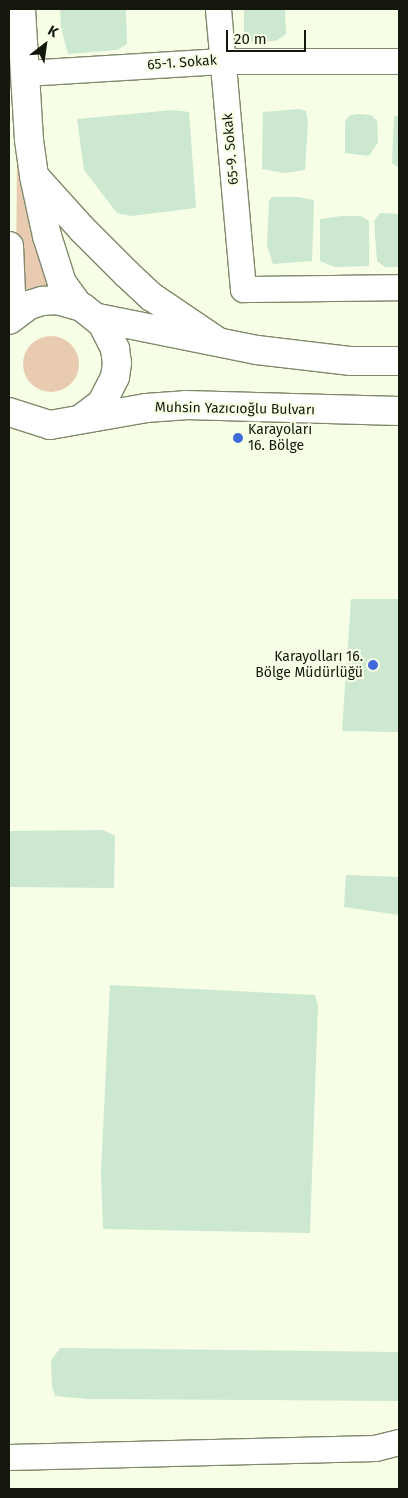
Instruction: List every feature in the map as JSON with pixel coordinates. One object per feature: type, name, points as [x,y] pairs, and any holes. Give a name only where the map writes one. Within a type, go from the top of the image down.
[{"type":"main road","name":"Muhsin Yazıcıoğlu Bulvarı","points":[[21,9],[29,140],[34,176],[47,236],[67,293],[110,335],[115,348],[117,363],[115,377],[102,403],[92,412],[72,422]]},
{"type":"main road","points":[[34,176],[82,229],[152,297],[221,344]]},
{"type":"main road","points":[[9,246],[10,318]]},
{"type":"main road","points":[[10,318],[22,308],[42,300],[57,300],[87,311],[221,344],[351,361],[399,361]]},
{"type":"main road","name":"Muhsin Yazıcıoğlu Bulvarı","points":[[15,412],[50,425],[146,408],[185,406],[399,411]]},
{"type":"street","name":"65-9. Sokak","points":[[218,9],[243,289],[399,288]]},
{"type":"street","name":"65-1. Sokak","points":[[25,73],[222,61],[399,61]]},
{"type":"street","points":[[9,1457],[375,1448],[399,1442]]},
{"type":"shaded area","points":[[17,151],[54,290],[16,289]]},
{"type":"shaded area","points":[[51,336],[66,341],[74,349],[79,364],[74,379],[66,387],[51,392],[36,387],[28,379],[23,364],[28,349],[36,341]]},
{"type":"building","points":[[60,9],[126,9],[127,44],[117,50],[68,54],[61,28]]},
{"type":"building","points":[[244,9],[285,9],[286,34],[276,41],[244,42]]},
{"type":"building","points":[[300,109],[306,111],[308,122],[305,170],[285,173],[262,169],[263,112]]},
{"type":"building","points":[[173,110],[189,112],[196,208],[131,216],[117,213],[84,170],[77,119]]},
{"type":"building","points":[[350,115],[371,115],[377,121],[378,142],[369,156],[345,153],[345,121]]},
{"type":"building","points":[[399,115],[399,168],[392,163],[394,117]]},
{"type":"building","points":[[272,197],[297,197],[314,200],[312,261],[273,264],[267,245],[269,201]]},
{"type":"building","points":[[380,213],[399,214],[399,267],[385,267],[377,261],[374,221]]},
{"type":"building","points":[[361,216],[369,221],[369,266],[335,267],[320,261],[320,219]]},
{"type":"building","name":"Karayolları 16. Bölge Müdürlüğü","points":[[351,599],[399,599],[399,732],[342,731]]},
{"type":"building","points":[[103,830],[115,836],[114,888],[9,887],[9,831]]},
{"type":"building","points":[[346,875],[399,877],[399,915],[344,907]]},
{"type":"building","points":[[110,985],[315,995],[318,1005],[310,1233],[103,1229],[101,1172]]},
{"type":"building","points":[[60,1348],[399,1352],[399,1401],[88,1399],[55,1396],[52,1386],[51,1361]]},
{"type":"place","name":"Karayoları 16. Bölge","points":[[238,438]]},
{"type":"place","name":"Karayolları 16. Bölge Müdürlüğü","points":[[373,665]]}]
